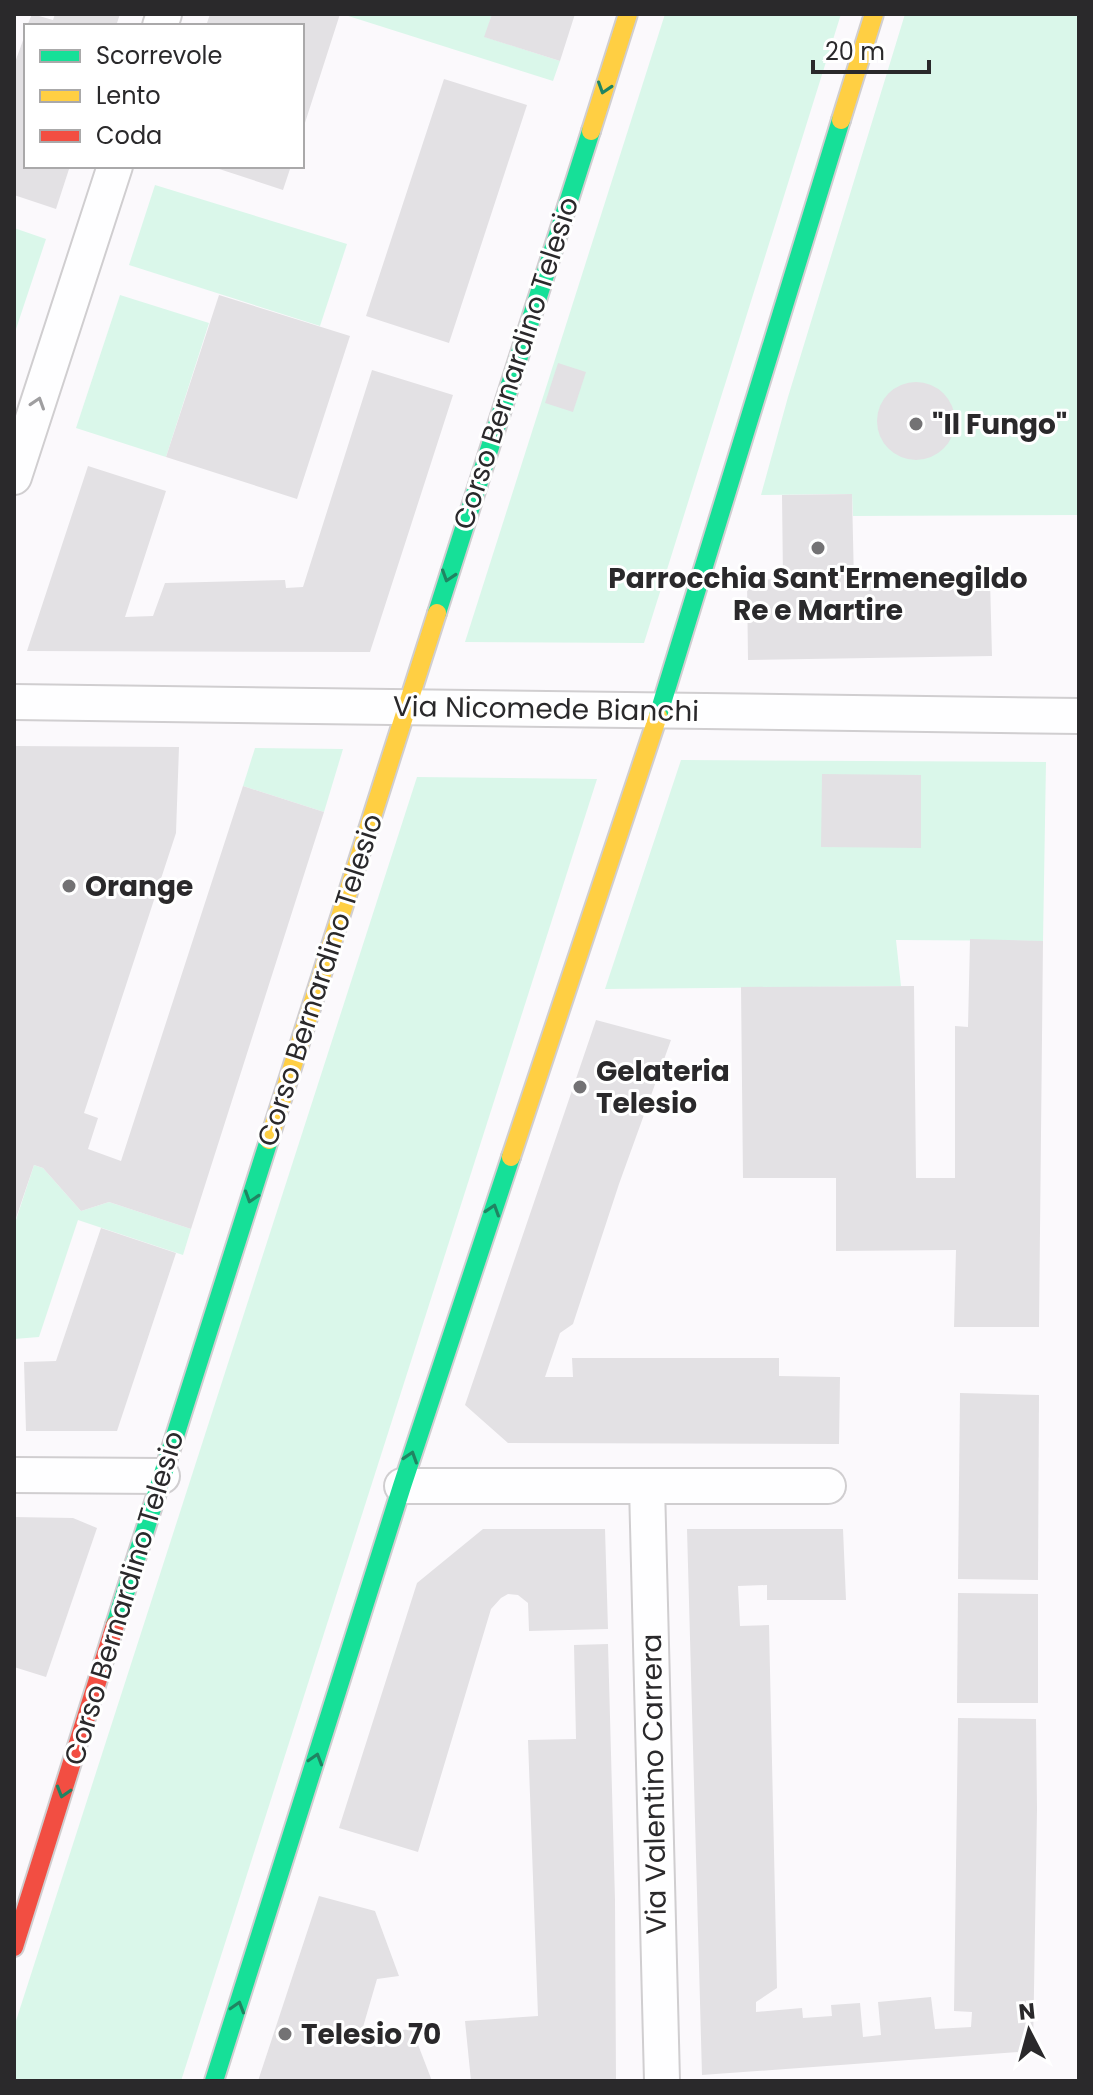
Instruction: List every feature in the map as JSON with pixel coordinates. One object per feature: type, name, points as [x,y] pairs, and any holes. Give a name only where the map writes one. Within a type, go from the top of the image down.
[{"type":"street","name":"Corso Bernardino Telesio","points":[[14,1947],[628,14]]},
{"type":"street","points":[[214,2081],[402,1486],[659,712],[874,14]]},
{"type":"street","points":[[14,477],[114,168]]},
{"type":"street","name":"Via Nicomede Bianchi","points":[[14,702],[1079,716]]},
{"type":"street","points":[[14,1475],[162,1476]]},
{"type":"street","points":[[402,1486],[828,1486]]},
{"type":"street","name":"Via Valentino Carrera","points":[[647,1486],[662,2081]]},
{"type":"green space","points":[[342,14],[492,14],[485,37],[560,61],[553,81]]},
{"type":"green space","points":[[665,14],[841,14],[644,643],[465,642]]},
{"type":"green space","points":[[905,14],[1079,14],[1079,515],[853,516],[852,494],[761,495]]},
{"type":"green space","points":[[155,185],[347,244],[320,326],[129,265]]},
{"type":"green space","points":[[14,228],[46,239],[14,335]]},
{"type":"green space","points":[[120,295],[209,323],[166,457],[76,428]]},
{"type":"green space","points":[[255,748],[343,749],[324,812],[243,786]]},
{"type":"green space","points":[[681,760],[1046,762],[1043,941],[896,940],[901,986],[605,989]]},
{"type":"green space","points":[[417,777],[597,779],[181,2081],[14,2081],[14,2027]]},
{"type":"green space","points":[[34,1165],[43,1168],[81,1211],[109,1202],[191,1229],[183,1255],[78,1220],[39,1337],[14,1339],[14,1226]]},
{"type":"building","points":[[32,14],[53,20],[55,14],[120,14],[117,24],[28,24]]},
{"type":"building","points":[[210,14],[340,14],[304,126],[304,24],[207,24]]},
{"type":"building","points":[[492,14],[575,14],[560,61],[484,37]]},
{"type":"building","points":[[24,38],[24,168],[69,168],[56,209],[14,195],[14,65]]},
{"type":"building","points":[[444,79],[527,105],[449,343],[366,316]]},
{"type":"building","points":[[216,168],[290,168],[283,190]]},
{"type":"building","points":[[219,295],[350,336],[297,499],[166,457]]},
{"type":"building","points":[[558,363],[586,372],[573,412],[545,403]]},
{"type":"building","points":[[372,370],[453,395],[370,652],[27,651],[88,466],[166,491],[125,617],[153,616],[165,583],[285,580],[286,588],[303,587]]},
{"type":"building","name":"\"Il Fungo\"","points":[[916,382],[931,385],[944,393],[952,406],[955,421],[952,436],[944,449],[931,457],[916,460],[901,457],[888,449],[880,436],[877,421],[880,406],[888,393],[901,385]]},
{"type":"building","name":"Parrocchia Sant'Ermenegildo Re e Martire","points":[[852,494],[854,582],[990,580],[992,656],[748,660],[747,580],[783,579],[782,495]]},
{"type":"building","points":[[14,746],[179,747],[176,833],[84,1113],[98,1118],[88,1149],[121,1161],[243,786],[324,812],[191,1229],[109,1202],[81,1211],[43,1168],[34,1165],[14,1224]]},
{"type":"building","points":[[822,774],[921,775],[921,848],[821,847]]},
{"type":"building","points":[[970,939],[1043,941],[1039,1327],[954,1327],[956,1250],[836,1251],[836,1178],[743,1178],[741,987],[914,986],[916,1178],[955,1178],[955,1026],[968,1027]]},
{"type":"building","points":[[596,1020],[671,1040],[573,1324],[560,1333],[545,1377],[573,1377],[572,1358],[779,1358],[779,1376],[840,1377],[839,1444],[508,1443],[465,1405]]},
{"type":"building","points":[[101,1228],[176,1253],[117,1431],[26,1431],[24,1362],[56,1361]]},
{"type":"building","points":[[960,1393],[1039,1395],[1038,1580],[958,1579]]},
{"type":"building","points":[[14,1517],[73,1518],[97,1528],[46,1677],[14,1667]]},
{"type":"building","points":[[483,1529],[605,1529],[608,1629],[529,1631],[528,1603],[518,1595],[508,1594],[501,1598],[491,1609],[418,1852],[339,1828],[417,1583]]},
{"type":"building","points":[[687,1529],[843,1529],[846,1600],[767,1600],[767,1585],[738,1586],[740,1626],[769,1625],[777,1988],[756,2002],[756,2012],[802,2008],[803,2018],[832,2016],[831,2005],[860,2003],[863,2037],[881,2035],[878,2002],[931,1997],[935,2029],[971,2027],[972,2012],[954,2011],[958,1718],[1036,1719],[1033,2051],[702,2075]]},
{"type":"building","points":[[958,1593],[1038,1594],[1038,1703],[957,1703]]},
{"type":"building","points":[[608,1644],[616,2081],[471,2081],[465,2021],[538,2016],[528,1740],[576,1739],[574,1645]]},
{"type":"building","points":[[319,1896],[375,1911],[399,1976],[377,1979],[361,2034],[412,2029],[432,2081],[258,2081]]},
{"type":"traffic: fast","points":[[658,716],[841,120]]},
{"type":"traffic: fast","points":[[437,613],[591,131]]},
{"type":"traffic: fast","points":[[115,1625],[269,1140]]},
{"type":"traffic: fast","points":[[214,2081],[402,1486],[511,1157]]},
{"type":"traffic: slow","points":[[591,131],[628,14]]},
{"type":"traffic: slow","points":[[841,120],[874,14]]},
{"type":"traffic: slow","points":[[269,1140],[437,613]]},
{"type":"traffic: slow","points":[[511,1157],[658,716]]},
{"type":"traffic: jam","points":[[14,1947],[115,1625]]},
{"type":"place","name":"\"Il Fungo\"","points":[[916,424]]},
{"type":"place","name":"Parrocchia Sant'Ermenegildo Re e Martire","points":[[818,548]]},
{"type":"place","name":"Orange","points":[[69,886]]},
{"type":"place","name":"Gelateria Telesio","points":[[580,1087]]},
{"type":"place","name":"Telesio 70","points":[[285,2034]]}]
